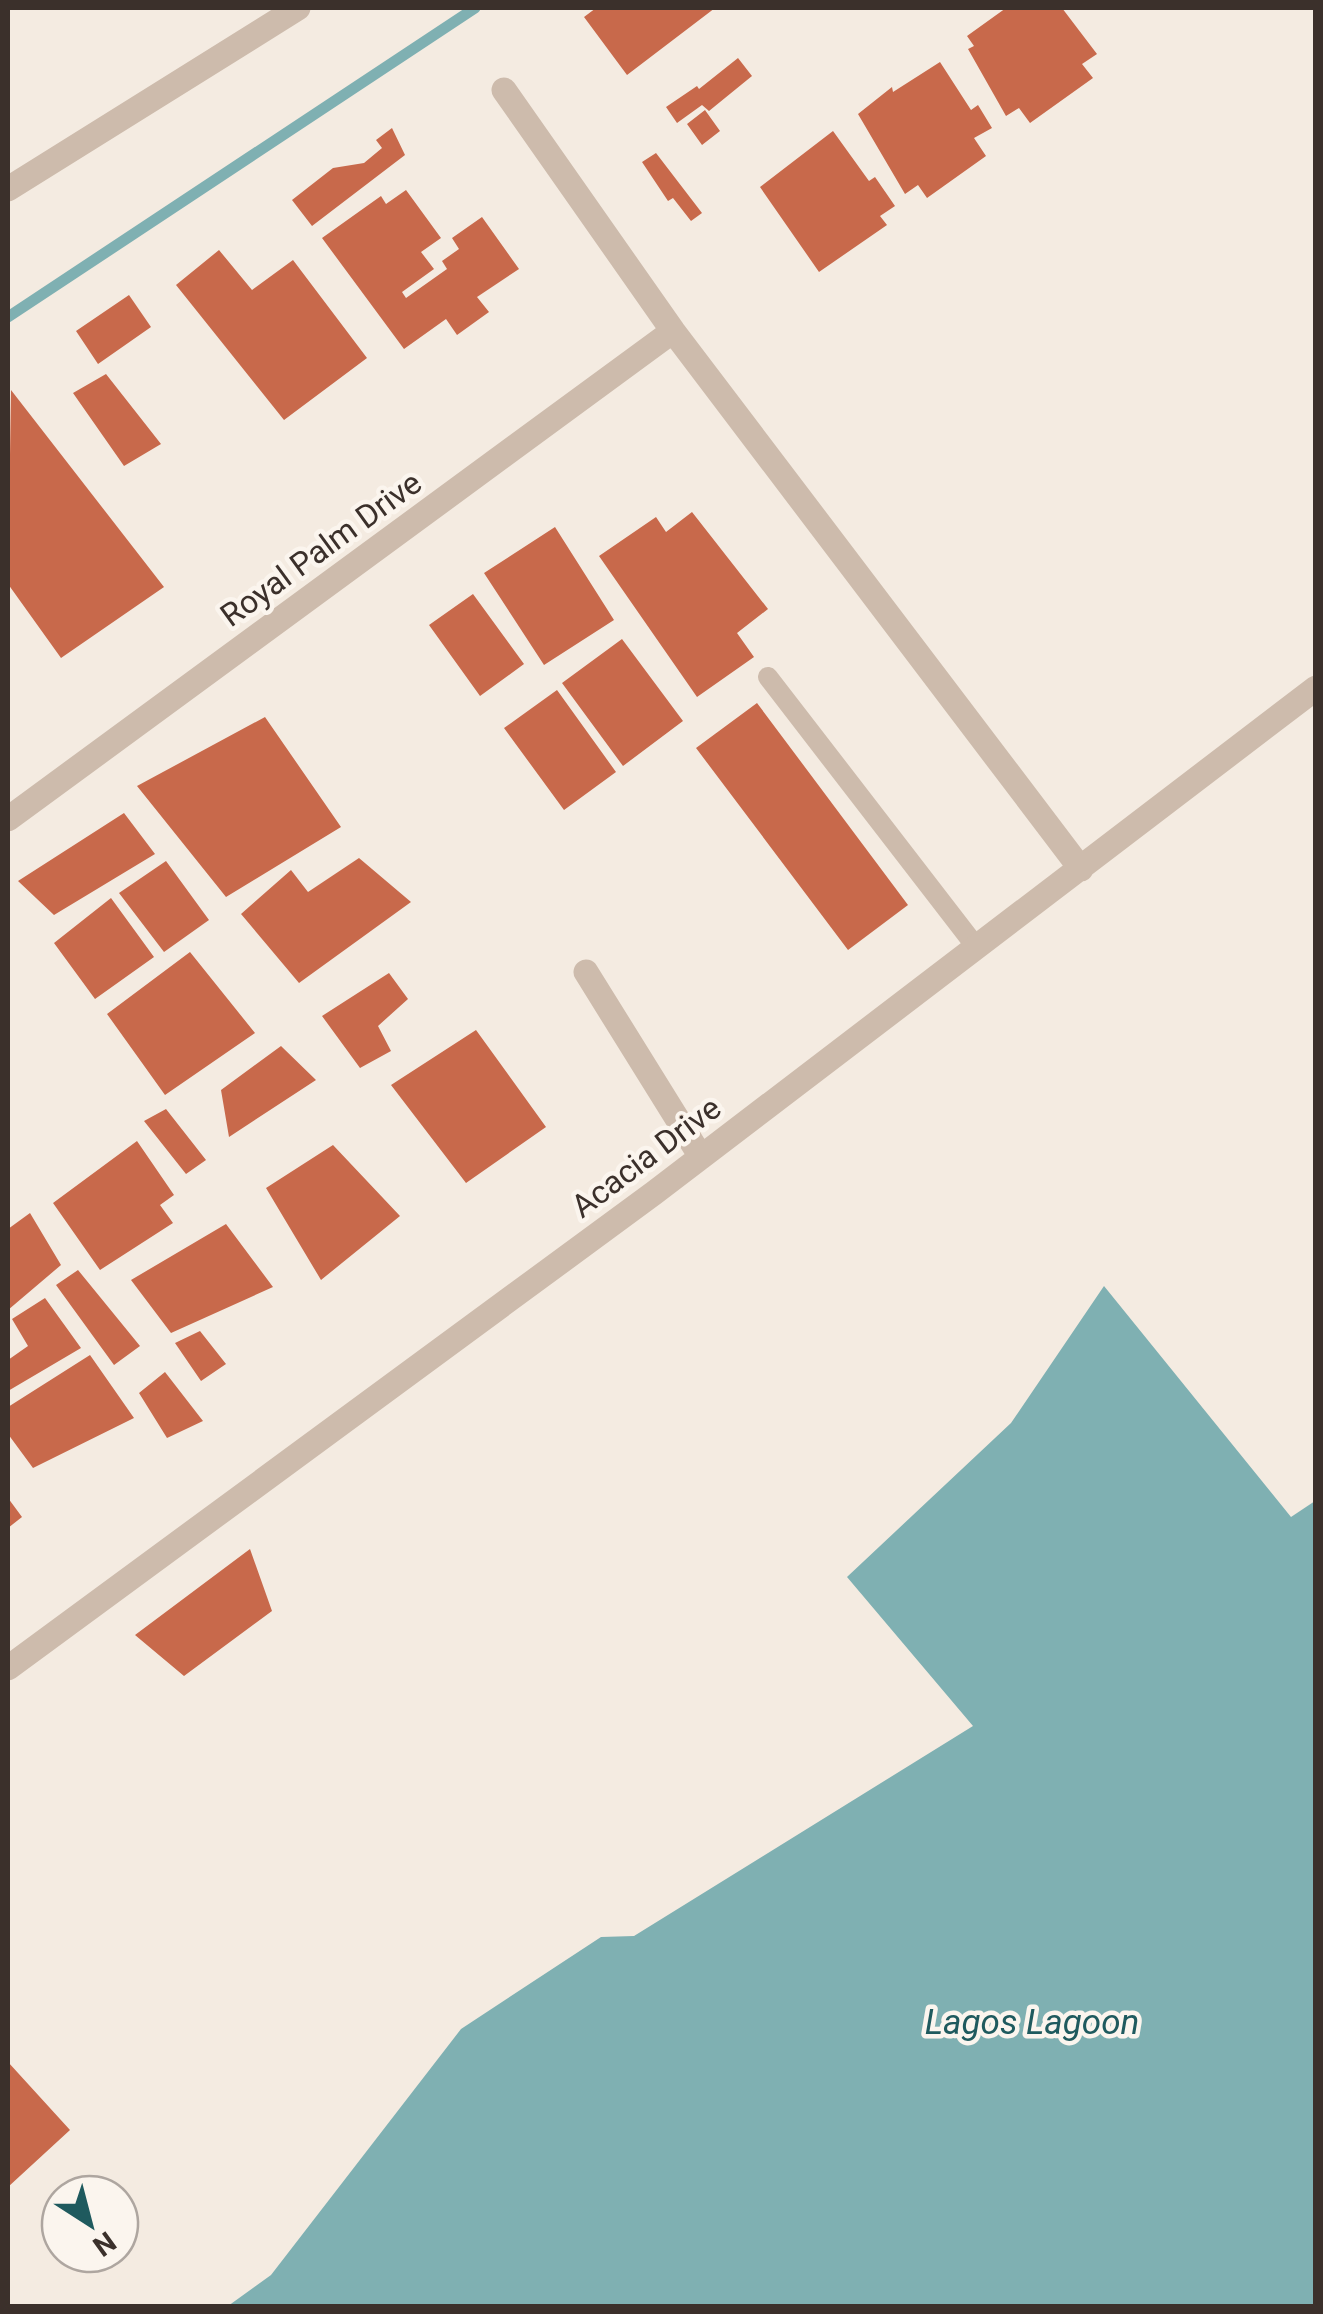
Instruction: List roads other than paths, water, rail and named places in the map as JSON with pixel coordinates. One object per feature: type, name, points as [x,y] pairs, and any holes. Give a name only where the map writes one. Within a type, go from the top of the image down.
[{"type":"street","points":[[8,189],[298,8]]},
{"type":"street","points":[[504,90],[673,332],[1081,869]]},
{"type":"street","name":"Royal Palm Drive","points":[[8,818],[673,332]]},
{"type":"street","name":"Acacia Drive","points":[[8,1668],[701,1157],[1316,688]]},
{"type":"street","points":[[586,972],[701,1157]]},
{"type":"lane","points":[[768,677],[978,948]]},
{"type":"water","name":"Lagos Lagoon","points":[[1104,1286],[1291,1517],[1315,1501],[1315,2306],[228,2306],[271,2275],[461,2029],[601,1937],[634,1936],[973,1726],[847,1577],[1011,1423]]},
{"type":"waterway","points":[[8,317],[475,8]]}]
